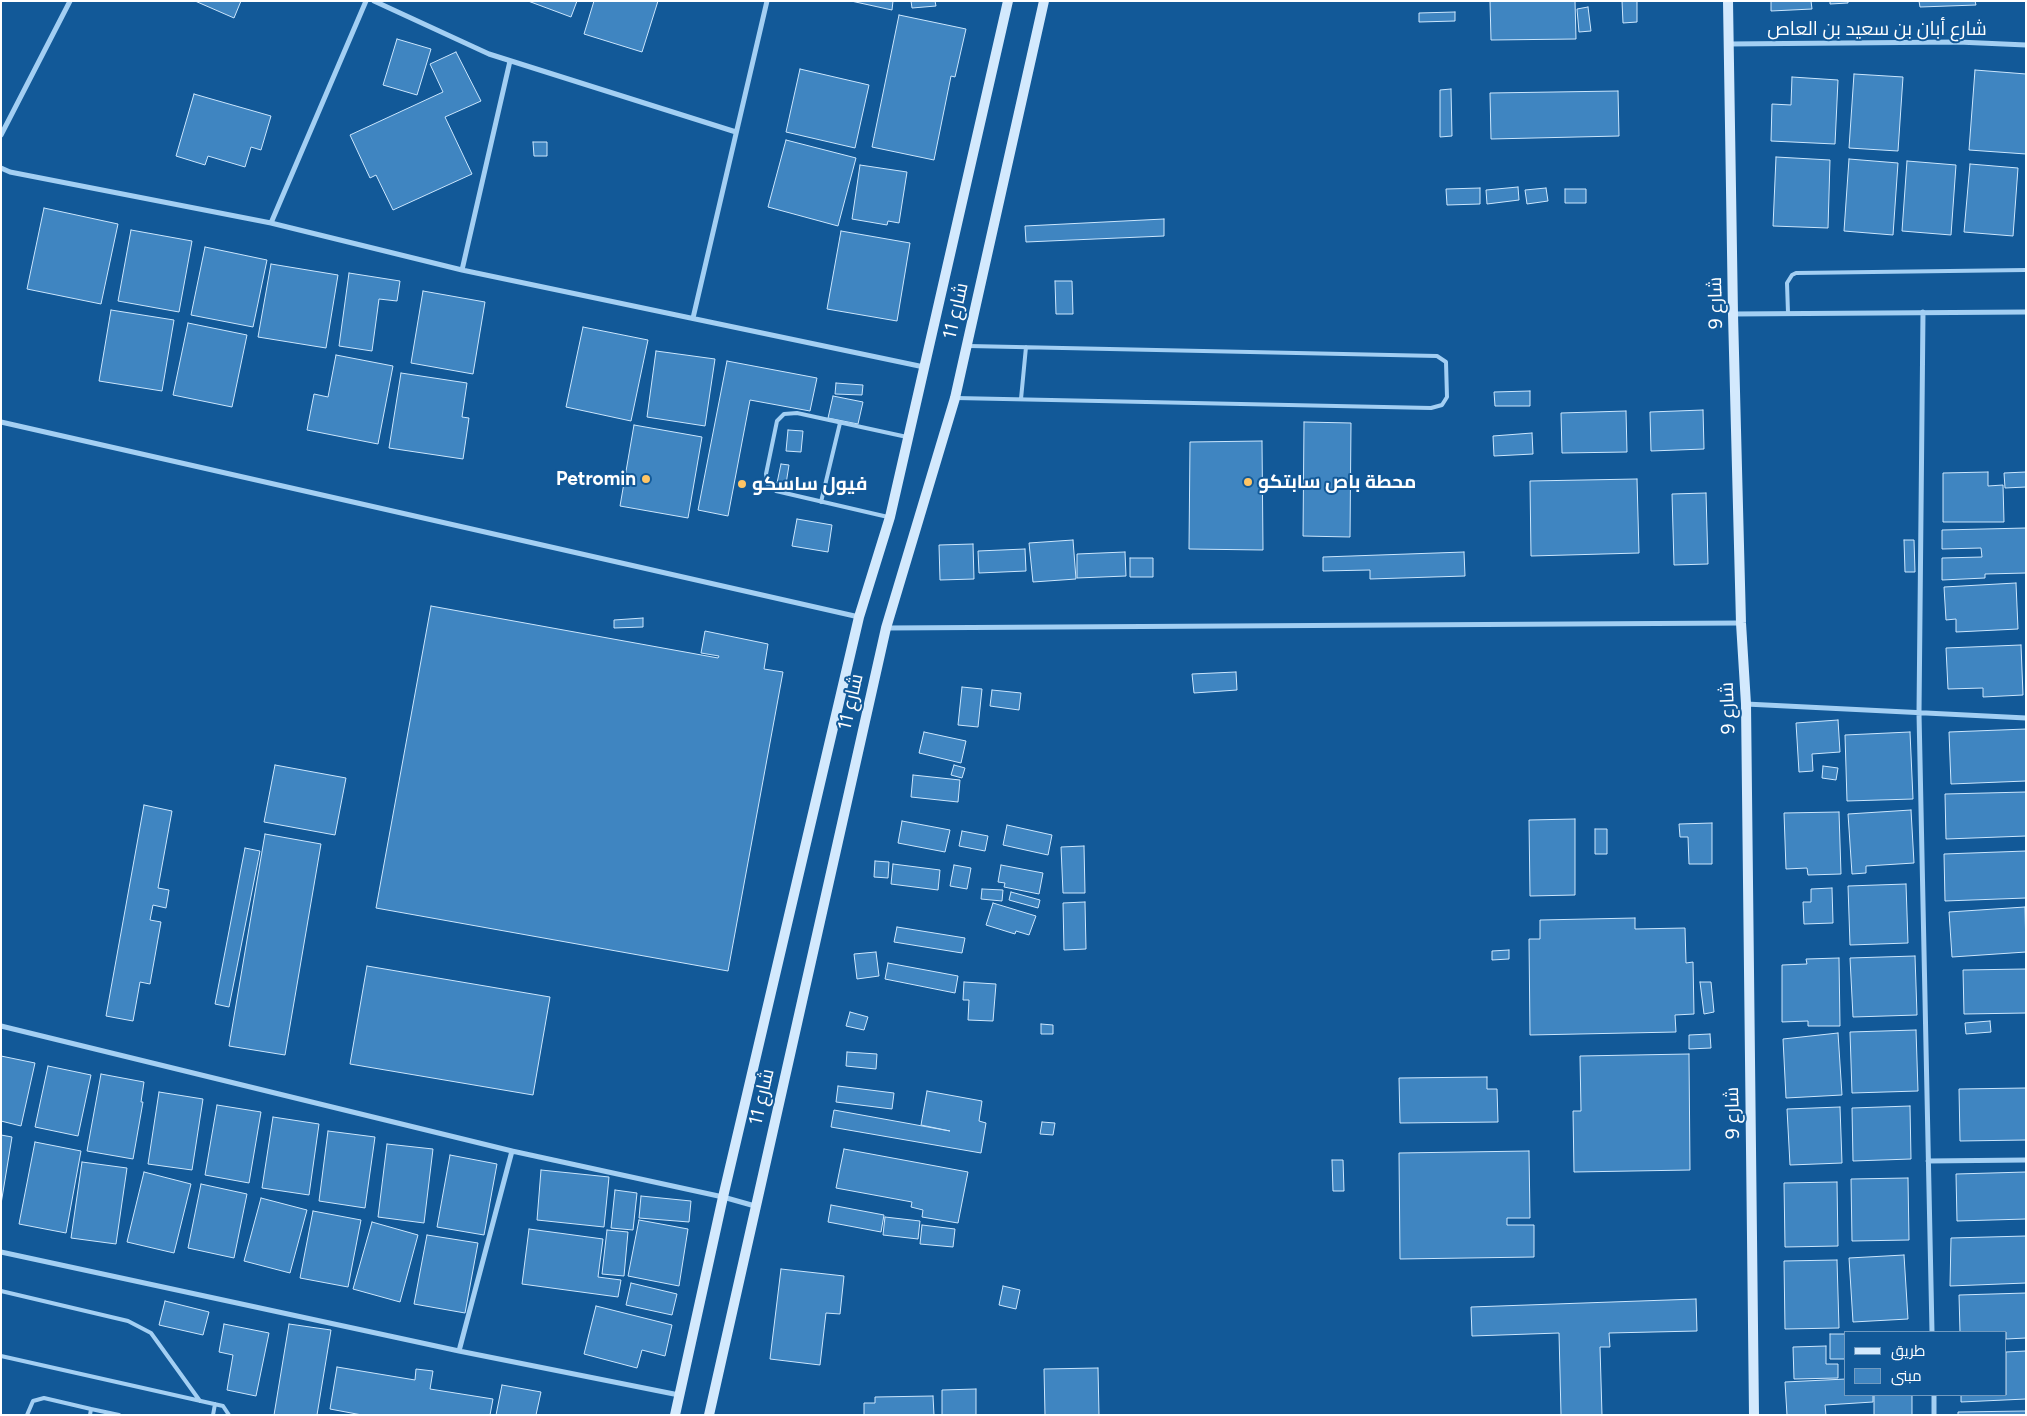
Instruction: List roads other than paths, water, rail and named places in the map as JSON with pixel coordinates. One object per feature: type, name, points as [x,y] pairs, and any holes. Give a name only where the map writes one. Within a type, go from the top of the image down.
[{"type":"street","points":[[1,135],[70,1]]},
{"type":"street","points":[[270,223],[366,1]]},
{"type":"street","points":[[374,1],[489,54],[736,132]]},
{"type":"street","points":[[693,318],[767,1]]},
{"type":"street","name":"شارع 11","points":[[675,1415],[723,1197],[858,617],[890,517],[1008,1]]},
{"type":"street","name":"شارع 11","points":[[708,1415],[886,628],[955,398],[1044,1]]},
{"type":"street","name":"شارع 9","points":[[1728,1],[1733,314],[1746,704],[1754,1415]]},
{"type":"street","name":"شارع أبان بن سعيد بن العاص","points":[[1729,44],[1958,42],[2026,45]]},
{"type":"street","points":[[462,270],[510,61]]},
{"type":"street","points":[[1,168],[10,172],[270,223],[462,270],[924,367]]},
{"type":"street","points":[[1923,312],[1919,713],[1932,1331]]},
{"type":"street","points":[[1733,314],[2026,312]]},
{"type":"street","points":[[1,422],[858,617]]},
{"type":"street","points":[[886,628],[1742,623]]},
{"type":"street","points":[[1746,704],[2026,718]]},
{"type":"street","points":[[1,1026],[512,1152],[723,1197],[755,1206]]},
{"type":"street","points":[[459,1351],[512,1152]]},
{"type":"street","points":[[1928,1161],[2026,1160]]},
{"type":"street","points":[[1,1252],[459,1351],[680,1395]]},
{"type":"street","points":[[1934,1396],[1934,1415]]},
{"type":"lane","points":[[1788,313],[1787,283],[1792,275],[1796,273],[2026,270]]},
{"type":"lane","points":[[955,398],[1431,408],[1442,406],[1447,397],[1446,362],[1437,356],[967,346]]},
{"type":"lane","points":[[1021,399],[1026,347]]},
{"type":"lane","points":[[890,517],[776,491],[768,485],[766,474],[777,421],[784,414],[797,413],[908,438]]},
{"type":"lane","points":[[821,502],[840,423]]},
{"type":"lane","points":[[1,1291],[128,1321],[151,1333],[200,1401]]},
{"type":"lane","points":[[1,1356],[223,1406],[229,1415]]},
{"type":"lane","points":[[27,1415],[34,1401],[44,1398],[119,1415]]},
{"type":"lane","points":[[213,1415],[215,1404]]},
{"type":"lane","points":[[90,1415],[91,1408]]},
{"type":"place","name":"Petromin","points":[[646,479]]},
{"type":"place","name":"محطة باص سابتكو","points":[[1248,482]]},
{"type":"place","name":"فيول ساسكو","points":[[742,484]]}]
